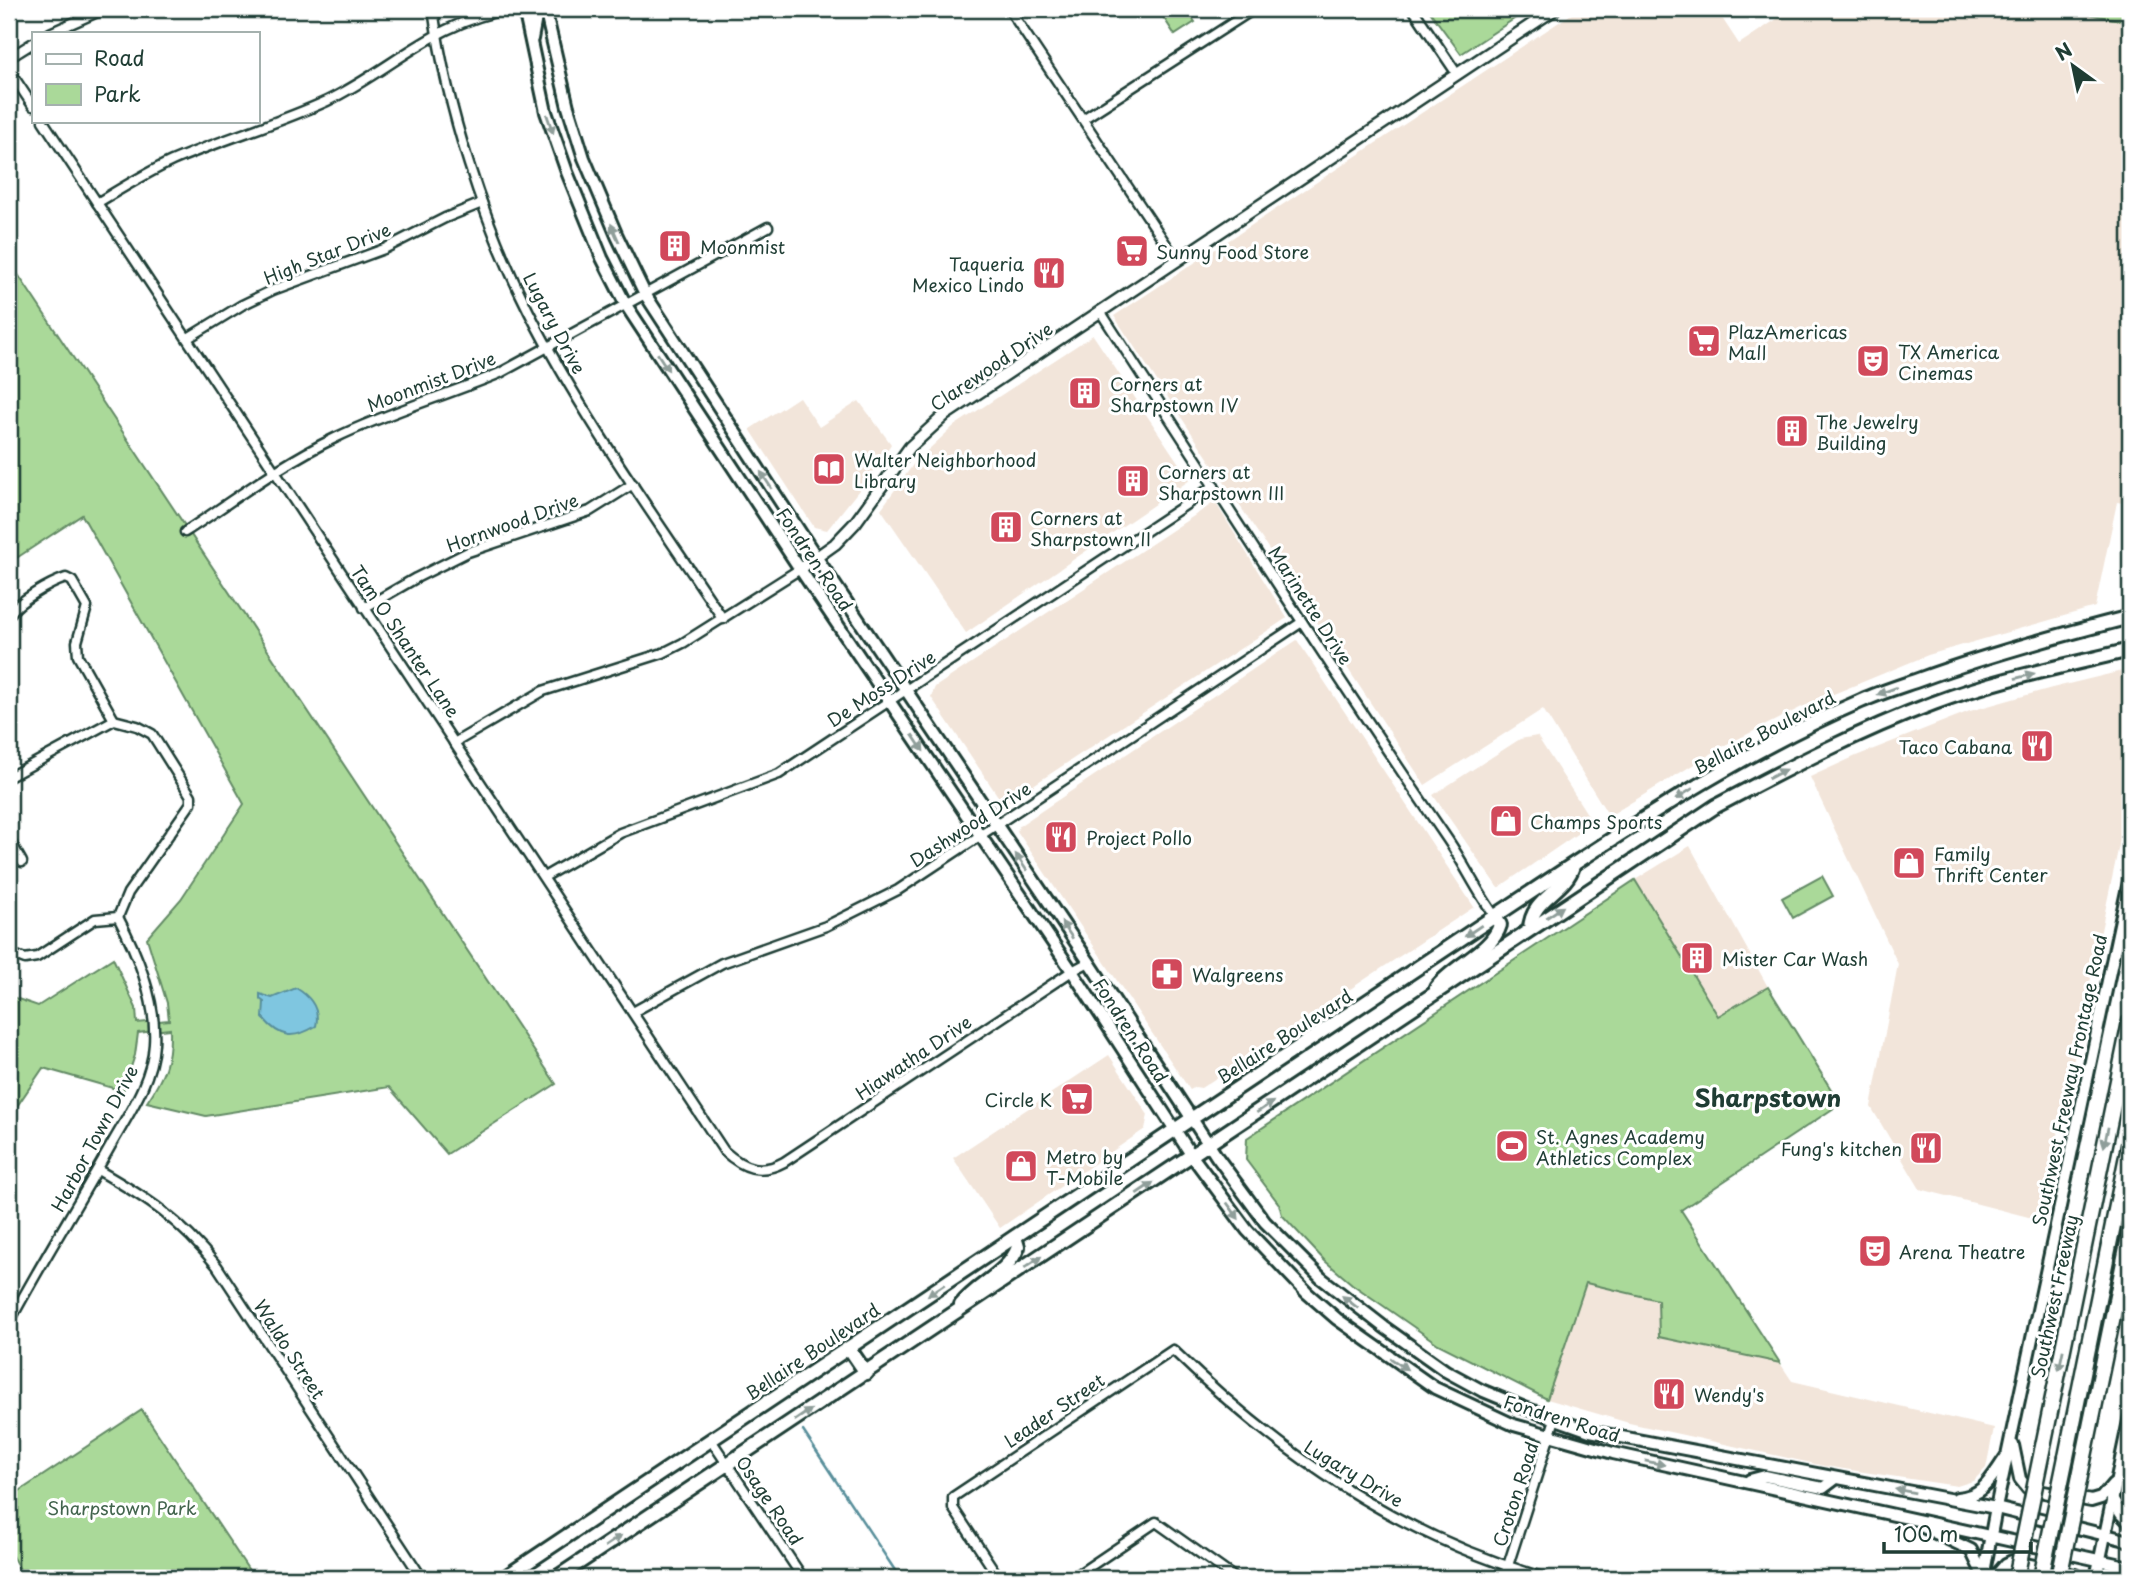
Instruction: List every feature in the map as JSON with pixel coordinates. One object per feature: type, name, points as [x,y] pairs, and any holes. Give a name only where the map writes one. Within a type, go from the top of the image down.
[{"type":"highway","name":"Southwest Freeway","points":[[2016,1578],[2130,1022]]},
{"type":"highway","points":[[2041,1578],[2130,1141]]},
{"type":"highway","points":[[2059,1578],[2130,1233]]},
{"type":"main road","name":"Fondren Road","points":[[524,9],[546,113],[597,246],[626,305],[800,569],[1072,971],[1192,1156],[1247,1230],[1307,1293],[1337,1319],[1435,1388],[1514,1424],[1613,1453],[2130,1567]]},
{"type":"main road","name":"Fondren Road","points":[[543,9],[584,158],[645,294],[817,558],[1089,962],[1208,1145],[1265,1222],[1321,1278],[1446,1371],[1522,1408],[1590,1431],[1996,1508],[2130,1541]]},
{"type":"main road","points":[[531,43],[537,12],[543,9]]},
{"type":"main road","name":"Bellaire Boulevard","points":[[504,1578],[1495,916],[1716,774],[1863,700],[2051,637],[2130,617]]},
{"type":"main road","points":[[556,1578],[1716,806],[1809,757],[1935,703],[2059,667],[2129,652]]},
{"type":"main road","points":[[1530,929],[1535,909],[1570,875],[1573,865]]},
{"type":"main road","name":"Southwest Freeway Frontage Road","points":[[1984,1578],[1996,1508],[2130,877]]},
{"type":"main road","points":[[1429,997],[1446,975],[1494,938],[1500,925],[1495,916]]},
{"type":"main road","points":[[955,1314],[970,1293],[1010,1264],[1018,1247],[1015,1237]]},
{"type":"main road","points":[[1307,1293],[1321,1278]]},
{"type":"main road","points":[[849,1348],[866,1373]]},
{"type":"main road","points":[[2096,1578],[2130,1416]]},
{"type":"main road","points":[[2012,1438],[2016,1468],[2023,1485],[2028,1489],[2097,1500],[2106,1494],[2117,1478]]},
{"type":"main road","points":[[1946,1499],[1975,1494],[1987,1483],[2009,1451]]},
{"type":"main road","points":[[1748,1481],[1765,1476],[1823,1488],[1835,1479]]},
{"type":"main road","points":[[2112,1499],[2130,1523]]},
{"type":"main road","points":[[1901,1517],[1967,1546],[1976,1557],[1984,1578]]},
{"type":"main road","points":[[1994,1578],[2012,1561],[2078,1578]]},
{"type":"main road","points":[[2114,1578],[2130,1572]]},
{"type":"street","points":[[52,32],[103,9]]},
{"type":"street","name":"Lugary Drive","points":[[433,9],[454,110],[482,203],[506,263],[577,398],[723,619]]},
{"type":"street","points":[[97,203],[172,161],[329,100],[374,75],[436,33],[467,19],[512,9]]},
{"type":"street","points":[[1010,9],[1176,259]]},
{"type":"street","points":[[1083,119],[1254,9]]},
{"type":"street","points":[[1413,9],[1457,74]]},
{"type":"street","name":"Clarewood Drive","points":[[454,743],[543,691],[663,653],[683,643],[817,558],[855,523],[896,464],[925,432],[954,408],[1555,9]]},
{"type":"street","points":[[9,58],[32,44]]},
{"type":"street","points":[[9,70],[32,104]]},
{"type":"street","name":"Tam O Shanter Lane","points":[[44,122],[724,1151],[734,1160],[752,1169]]},
{"type":"street","name":"High Star Drive","points":[[188,338],[242,305],[273,290],[384,249],[444,218],[482,203]]},
{"type":"street","name":"Moonmist Drive","points":[[185,532],[277,472],[351,430],[409,406],[459,391],[500,373],[768,227]]},
{"type":"street","name":"Marinette Drive","points":[[1100,311],[1302,622],[1461,859],[1480,895],[1495,916]]},
{"type":"street","name":"Hornwood Drive","points":[[365,608],[468,552],[590,511],[633,484]]},
{"type":"street","name":"De Moss Drive","points":[[544,877],[620,833],[779,774],[1214,486]]},
{"type":"street","points":[[9,615],[17,606],[55,582],[66,578],[72,581],[87,607],[77,642],[78,656],[114,720]]},
{"type":"street","name":"Dashwood Drive","points":[[633,1012],[722,963],[826,926],[873,904],[981,836],[1302,622]]},
{"type":"street","points":[[9,777],[114,720],[137,726],[152,734],[191,796],[191,803],[128,893],[118,917],[100,918],[37,957],[25,959],[9,953]]},
{"type":"street","points":[[9,839],[22,862]]},
{"type":"street","name":"Harbor Town Drive","points":[[9,1323],[98,1170],[147,1078],[154,1046],[153,1012],[130,939],[118,917]]},
{"type":"street","name":"Hiawatha Drive","points":[[752,1169],[764,1169],[784,1162],[1089,962]]},
{"type":"street","name":"Waldo Street","points":[[98,1170],[160,1208],[181,1225],[217,1266],[422,1578]]},
{"type":"street","name":"Lugary Drive","points":[[1173,1350],[1249,1421],[1290,1453],[1354,1496],[1426,1533],[1508,1567],[1545,1578]]},
{"type":"street","name":"Leader Street","points":[[999,1578],[953,1508],[953,1497],[1173,1350]]},
{"type":"street","name":"Croton Road","points":[[1504,1578],[1555,1419]]},
{"type":"street","name":"Osage Road","points":[[711,1440],[803,1578]]},
{"type":"street","points":[[1073,1578],[1156,1522],[1236,1578]]},
{"type":"shaded area","name":"PlazAmericas Mall","points":[[1579,9],[1716,9],[1739,44],[1792,9],[2043,9],[2058,12],[2059,9],[2130,9],[2130,504],[2117,502],[2095,607],[1928,655],[1802,707],[1724,746],[1609,816],[1543,709],[1425,785],[1114,316]]},
{"type":"shaded area","points":[[1093,335],[1190,480],[966,633],[881,509],[915,462],[954,426]]},
{"type":"shaded area","points":[[799,397],[819,427],[859,401],[891,444],[871,475],[827,530],[814,527],[750,429]]},
{"type":"shaded area","points":[[1215,502],[1287,618],[1006,803],[1002,802],[931,697],[935,687]]},
{"type":"shaded area","points":[[1297,640],[1474,907],[1201,1088],[1190,1090],[1017,831],[1019,826]]},
{"type":"shaded area","points":[[2130,669],[2130,793],[2040,1220],[1920,1189],[1871,1107],[1898,964],[1810,777],[1970,711]]},
{"type":"shaded area","points":[[1537,736],[1593,823],[1498,888],[1433,795],[1520,739]]},
{"type":"shaded area","points":[[1690,846],[1768,987],[1718,1016],[1635,880]]},
{"type":"shaded area","points":[[1109,1055],[1148,1115],[1145,1129],[1000,1228],[953,1158]]},
{"type":"shaded area","points":[[1586,1283],[1658,1300],[1659,1337],[1780,1363],[1792,1381],[1994,1428],[1986,1468],[1973,1481],[1957,1486],[1824,1466],[1629,1423],[1547,1399]]},
{"type":"green space","points":[[1158,9],[1186,9],[1195,22],[1175,35]]},
{"type":"green space","points":[[1428,9],[1529,9],[1461,54]]},
{"type":"green space","points":[[2061,9],[2130,9],[2130,22]]},
{"type":"green space","points":[[9,261],[556,1084],[447,1154],[389,1087],[206,1116],[147,1102],[165,1068],[170,1029],[138,1033],[135,1055],[123,1091],[43,1068],[9,1118],[9,996],[38,1006],[113,958],[136,1008],[137,1023],[169,1020],[167,1003],[147,938],[181,899],[244,804],[82,515],[9,563]]},
{"type":"green space","points":[[1822,876],[1833,896],[1793,918],[1782,898]]},
{"type":"green space","name":"St. Agnes Academy Athletics Complex","points":[[1635,880],[1718,1016],[1768,987],[1840,1104],[1681,1210],[1780,1363],[1659,1337],[1658,1300],[1586,1283],[1547,1399],[1438,1344],[1352,1284],[1325,1261],[1282,1215],[1279,1204],[1246,1160],[1247,1138]]},
{"type":"green space","name":"Sharpstown Park","points":[[142,1410],[254,1578],[25,1578],[9,1551],[9,1498]]},
{"type":"water","points":[[296,988],[313,1004],[317,1014],[316,1026],[287,1035],[275,1030],[263,1018],[264,1002],[260,999],[260,994],[272,998]]},
{"type":"waterway","points":[[803,1431],[900,1578]]},
{"type":"place","name":"Moonmist","points":[[675,246]]},
{"type":"place","name":"Sunny Food Store","points":[[1132,251]]},
{"type":"place","name":"Taqueria Mexico Lindo","points":[[1049,273]]},
{"type":"place","name":"PlazAmericas Mall","points":[[1704,341]]},
{"type":"place","name":"TX America Cinemas","points":[[1873,361]]},
{"type":"place","name":"Corners at Sharpstown IV","points":[[1085,393]]},
{"type":"place","name":"The Jewelry Building","points":[[1792,431]]},
{"type":"place","name":"Walter Neighborhood Library","points":[[829,469]]},
{"type":"place","name":"Corners at Sharpstown III","points":[[1133,481]]},
{"type":"place","name":"Corners at Sharpstown II","points":[[1006,527]]},
{"type":"place","name":"Taco Cabana","points":[[2037,746]]},
{"type":"place","name":"Champs Sports","points":[[1506,821]]},
{"type":"place","name":"Project Pollo","points":[[1061,837]]},
{"type":"place","name":"Family Thrift Center","points":[[1909,863]]},
{"type":"place","name":"Mister Car Wash","points":[[1697,958]]},
{"type":"place","name":"Walgreens","points":[[1167,974]]},
{"type":"place","name":"Circle K","points":[[1077,1099]]},
{"type":"place","name":"St. Agnes Academy Athletics Complex","points":[[1512,1146]]},
{"type":"place","name":"Fung's kitchen","points":[[1926,1148]]},
{"type":"place","name":"Metro by T-Mobile","points":[[1021,1166]]},
{"type":"place","name":"Arena Theatre","points":[[1875,1251]]},
{"type":"place","name":"Wendy's","points":[[1669,1394]]},
{"type":"district","name":"Sharpstown","points":[[1768,1097]]}]
